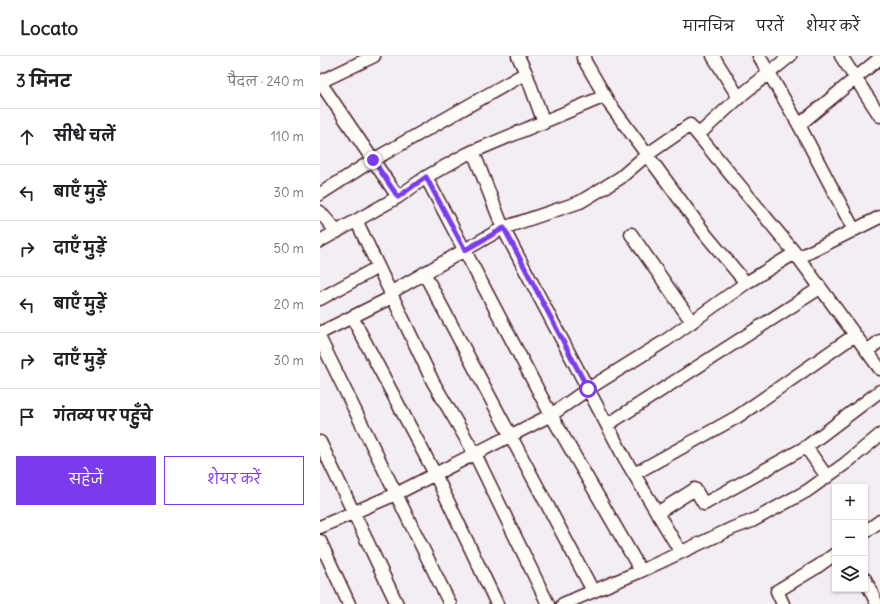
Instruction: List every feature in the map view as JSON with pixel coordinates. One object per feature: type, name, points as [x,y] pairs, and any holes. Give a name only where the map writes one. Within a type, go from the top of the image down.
[{"type":"street","points":[[374,56],[320,82],[398,197]]},
{"type":"street","points":[[518,56],[526,73],[544,122]]},
{"type":"street","points":[[585,56],[583,58],[605,96],[706,235],[746,284]]},
{"type":"street","points":[[713,56],[739,98]]},
{"type":"street","points":[[759,56],[799,126],[854,230]]},
{"type":"street","points":[[698,135],[739,98],[790,56]]},
{"type":"street","points":[[841,56],[880,116]]},
{"type":"street","points":[[799,126],[880,58]]},
{"type":"street","points":[[320,194],[373,160],[526,73]]},
{"type":"street","points":[[320,241],[357,222],[398,197],[426,177],[473,152],[605,96]]},
{"type":"street","points":[[320,333],[391,295],[424,274],[504,228],[580,202],[620,178],[648,154],[690,125],[796,256],[880,369]]},
{"type":"street","points":[[473,152],[504,228],[607,425],[634,474],[680,551]]},
{"type":"street","points":[[426,177],[552,415],[641,571]]},
{"type":"street","points":[[320,212],[337,232]]},
{"type":"street","points":[[320,527],[396,494],[552,415],[588,389],[665,341],[746,284],[796,256],[880,217]]},
{"type":"street","points":[[357,222],[433,382],[475,454],[548,604]]},
{"type":"street","points":[[631,234],[692,322]]},
{"type":"street","points":[[320,299],[378,267]]},
{"type":"street","points":[[424,274],[593,591]]},
{"type":"street","points":[[607,425],[820,288]]},
{"type":"street","points":[[352,317],[435,474],[498,604]]},
{"type":"street","points":[[634,474],[738,417],[855,335]]},
{"type":"street","points":[[320,339],[450,604]]},
{"type":"street","points":[[867,351],[880,341]]},
{"type":"street","points":[[657,513],[696,489],[704,504],[806,447],[880,391]]},
{"type":"street","points":[[563,604],[641,571],[680,551],[752,521],[807,491],[880,435]]},
{"type":"street","points":[[320,442],[397,604]]},
{"type":"street","points":[[806,447],[827,477]]},
{"type":"street","points":[[868,530],[880,521]]},
{"type":"street","points":[[320,541],[349,604]]},
{"type":"street","points":[[783,604],[777,591],[832,556]]},
{"type":"street","points":[[868,585],[876,602]]},
{"type":"route","points":[[373,160],[398,197],[426,177],[465,250],[504,228],[588,389]]}]
